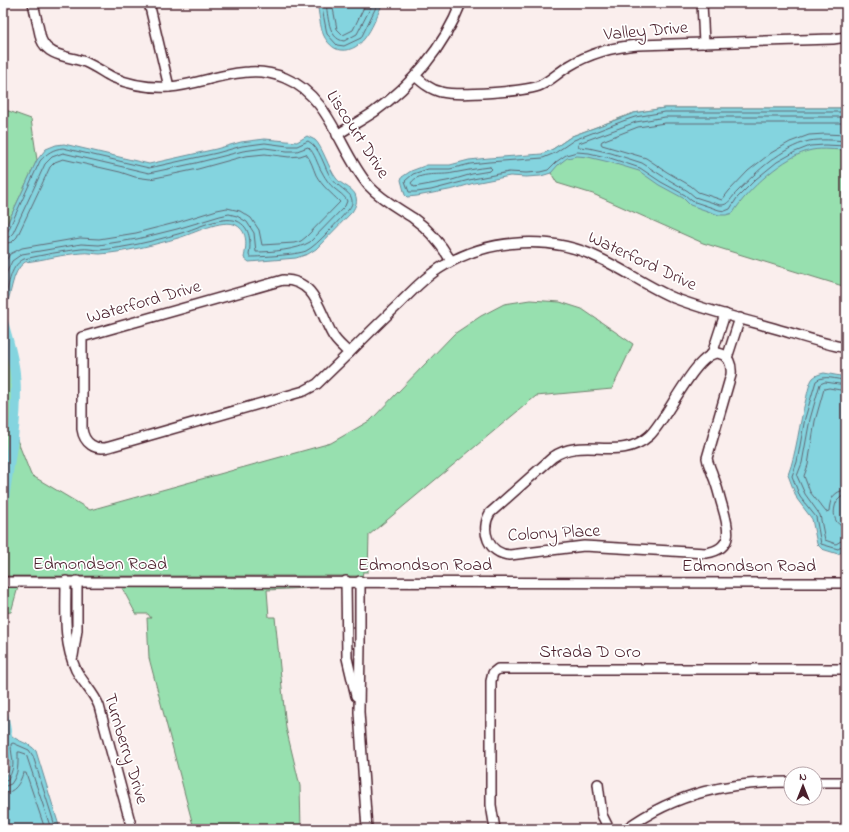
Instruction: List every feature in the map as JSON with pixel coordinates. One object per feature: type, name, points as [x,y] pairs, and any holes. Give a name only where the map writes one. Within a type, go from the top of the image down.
[{"type":"street","name":"Liscourt Drive","points":[[33,3],[41,39],[48,50],[53,53],[74,58],[112,77],[129,83],[149,87],[168,87],[187,85],[247,72],[264,72],[288,79],[309,93],[322,107],[357,169],[370,187],[383,198],[425,227],[444,249],[451,261]]},
{"type":"street","points":[[149,3],[168,87]]},
{"type":"street","points":[[337,134],[381,107],[415,76],[427,62],[441,41],[461,3]]},
{"type":"street","points":[[702,3],[704,43]]},
{"type":"street","name":"Valley Drive","points":[[415,76],[433,89],[448,94],[527,89],[541,85],[568,66],[586,57],[608,49],[638,45],[833,39],[846,36]]},
{"type":"street","name":"Waterford Drive","points":[[349,353],[334,338],[310,291],[300,283],[289,280],[276,281],[82,337],[83,434],[87,442],[92,446],[106,448],[304,391],[317,384],[349,353],[419,284],[436,271],[451,261],[480,250],[506,244],[533,243],[560,245],[581,250],[600,258],[660,292],[675,298],[846,349]]},
{"type":"street","name":"Colony Place","points":[[725,314],[712,354],[691,376],[658,426],[647,438],[630,447],[617,449],[580,448],[567,450],[557,455],[490,513],[487,520],[486,535],[491,546],[500,553],[510,555],[584,546],[706,553],[718,550],[726,541],[728,527],[714,478],[709,466],[708,458],[731,379],[731,365],[727,358],[740,318]]},
{"type":"street","points":[[712,354],[722,354],[727,358]]},
{"type":"street","name":"Turnberry Drive","points":[[66,581],[66,634],[77,672],[96,698],[99,706],[132,829]]},
{"type":"street","points":[[73,660],[77,630],[77,581]]},
{"type":"street","name":"Edmondson Road","points":[[3,582],[846,583]]},
{"type":"street","points":[[346,582],[347,658],[359,712]]},
{"type":"street","points":[[360,582],[359,712],[367,829]]},
{"type":"street","name":"Strada D Oro","points":[[495,829],[491,805],[491,681],[493,669],[846,669]]},
{"type":"street","points":[[626,829],[666,805],[705,791],[746,783],[783,782]]},
{"type":"street","points":[[823,782],[846,782]]},
{"type":"street","points":[[598,784],[602,815],[609,829]]},
{"type":"green space","points":[[664,108],[846,108],[846,287],[703,243],[593,194],[557,183],[542,154],[553,149],[572,136],[634,113]]},
{"type":"green space","points":[[3,109],[31,119],[37,160],[3,233]]},
{"type":"green space","points":[[530,300],[560,302],[582,309],[633,344],[612,389],[536,396],[369,535],[368,572],[363,572],[362,576],[3,576],[3,322],[13,358],[15,373],[16,393],[14,432],[31,475],[90,510],[331,443],[371,420],[454,334],[481,316],[504,304]]},
{"type":"green space","points":[[121,586],[328,587],[267,590],[269,617],[275,617],[286,728],[300,786],[301,829],[194,829],[149,658],[147,618],[151,618],[148,614],[136,614]]},
{"type":"green space","points":[[3,587],[18,587],[11,612],[3,613]]},
{"type":"water","points":[[317,3],[383,3],[372,27],[362,41],[349,50],[340,50],[330,45],[324,36]]},
{"type":"water","points":[[664,108],[846,108],[846,150],[825,149],[801,153],[779,166],[757,184],[747,194],[733,213],[726,215],[719,215],[690,205],[683,198],[659,185],[639,171],[609,162],[577,156],[567,158],[551,173],[541,176],[510,176],[417,196],[407,197],[405,195],[401,180],[402,177],[411,171],[427,165],[450,165],[469,160],[542,154],[553,149],[572,136],[634,113]]},
{"type":"water","points":[[307,136],[318,143],[336,178],[349,188],[356,197],[355,206],[352,212],[316,249],[308,254],[296,258],[249,262],[244,258],[246,240],[240,228],[230,223],[215,225],[178,238],[130,250],[100,254],[75,254],[25,262],[20,266],[14,278],[9,299],[3,311],[3,233],[37,160],[46,149],[64,144],[149,164],[241,142],[265,139],[297,142]]},
{"type":"water","points":[[824,373],[846,377],[846,489],[844,513],[846,543],[844,551],[838,554],[822,549],[817,544],[812,519],[797,499],[788,475],[794,457],[810,385],[814,377]]},
{"type":"water","points":[[11,735],[31,746],[36,751],[60,829],[3,829],[3,781],[9,770],[10,763],[4,736]]},
{"type":"waterway","points":[[3,322],[13,360],[16,390],[15,423],[3,506]]},
{"type":"waterway","points":[[3,713],[7,736]]}]
